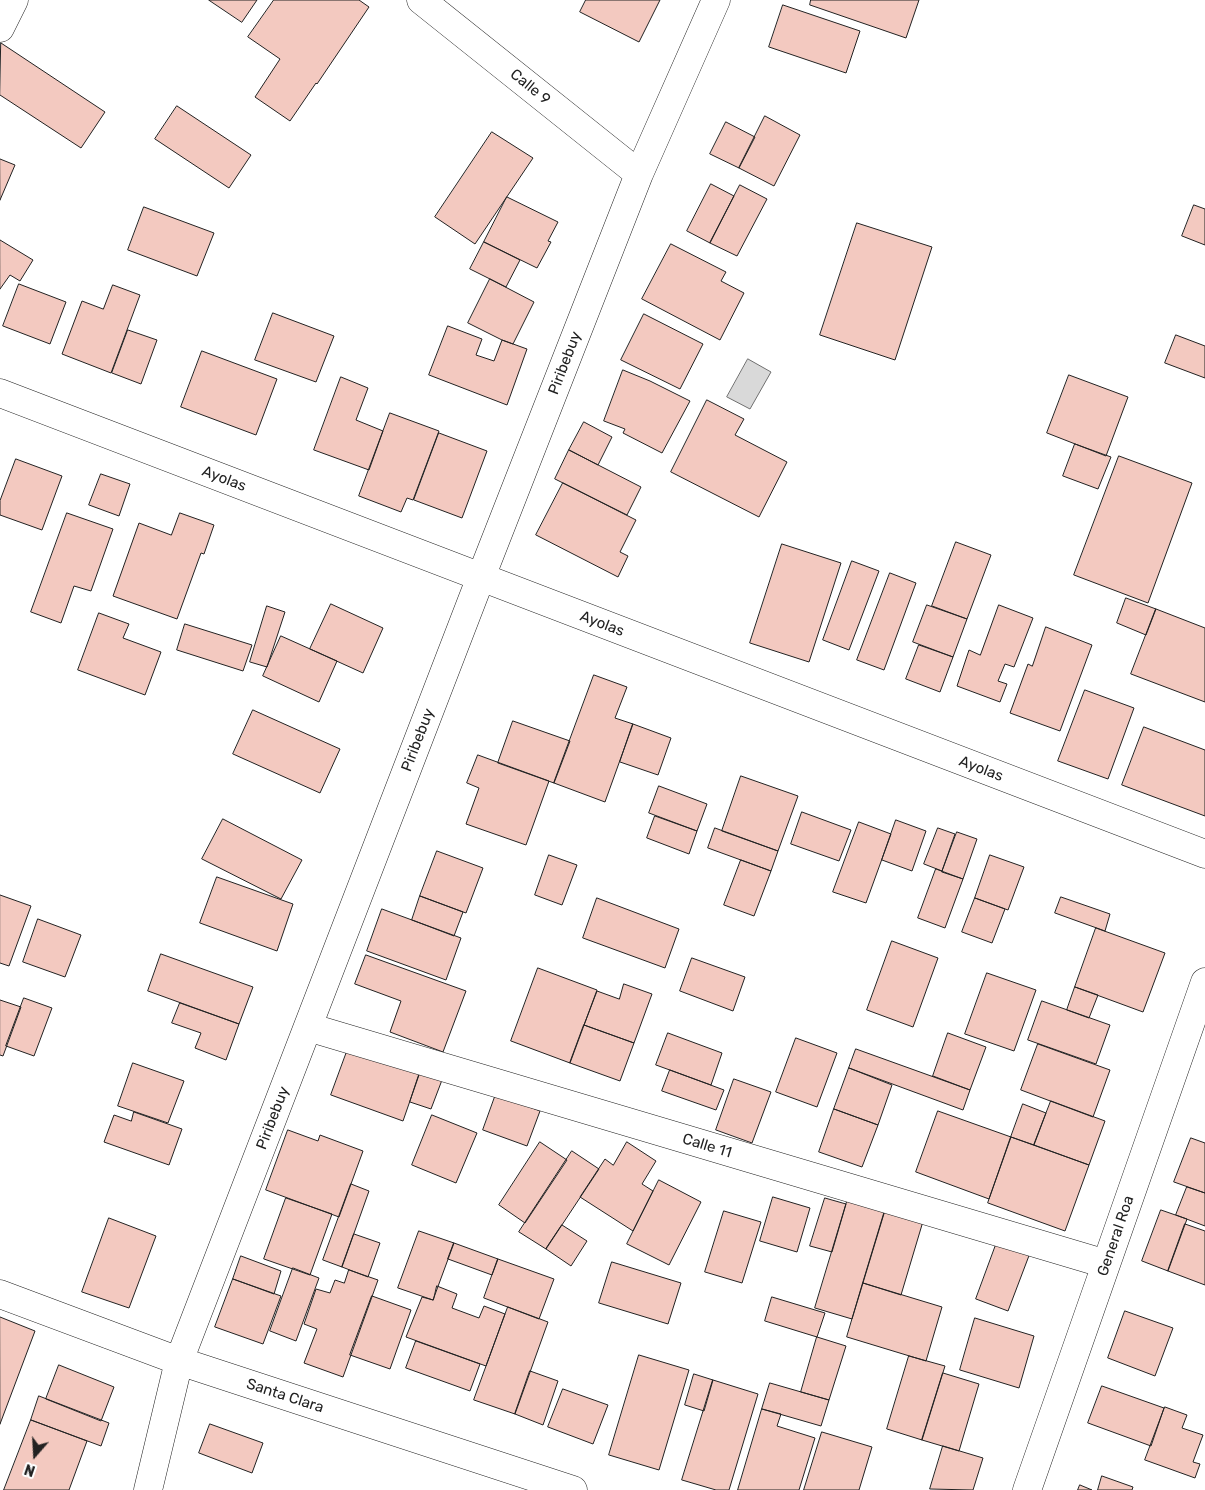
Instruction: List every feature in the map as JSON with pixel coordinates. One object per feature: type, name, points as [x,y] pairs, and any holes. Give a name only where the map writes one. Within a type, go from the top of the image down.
[{"type":"street","points":[[0,28],[14,0]]},
{"type":"street","name":"Calle 9","points":[[421,0],[639,174]]},
{"type":"street","name":"Piribebuy","points":[[148,1490],[179,1361],[481,577],[639,174],[716,0]]},
{"type":"street","name":"Ayolas","points":[[0,393],[1205,854]]},
{"type":"street","name":"General Roa","points":[[1027,1490],[1205,982]]},
{"type":"street","name":"Calle 11","points":[[308,1027],[1106,1264]]},
{"type":"street","name":"Santa Clara","points":[[0,1294],[179,1361],[573,1490]]},
{"type":"shaded area","points":[[748,359],[771,372],[750,409],[727,397]]},
{"type":"building","points":[[209,0],[257,0],[242,22]]},
{"type":"building","points":[[274,0],[359,0],[369,7],[290,121],[255,97],[280,59],[248,37]]},
{"type":"building","points":[[586,0],[660,0],[639,42],[580,12]]},
{"type":"building","points":[[811,0],[919,0],[906,38],[810,5]]},
{"type":"building","points":[[783,5],[860,31],[846,73],[769,47]]},
{"type":"building","points":[[1,43],[105,112],[81,148],[0,95]]},
{"type":"building","points":[[177,106],[251,155],[229,188],[155,139]]},
{"type":"building","points":[[765,116],[800,135],[774,186],[739,168]]},
{"type":"building","points":[[726,122],[755,137],[739,168],[710,154]]},
{"type":"building","points":[[492,132],[533,158],[475,244],[435,217]]},
{"type":"building","points":[[0,159],[15,165],[0,200]]},
{"type":"building","points":[[711,184],[734,196],[710,243],[687,231]]},
{"type":"building","points":[[740,185],[767,199],[737,256],[710,243]]},
{"type":"building","points":[[507,197],[558,222],[548,241],[551,242],[537,268],[484,242]]},
{"type":"building","points":[[1194,205],[1205,209],[1205,245],[1182,236]]},
{"type":"building","points":[[144,207],[214,233],[197,276],[128,250]]},
{"type":"building","points":[[857,223],[932,247],[895,360],[820,335]]},
{"type":"building","points":[[0,240],[33,260],[20,281],[10,275],[0,289]]},
{"type":"building","points":[[484,242],[520,260],[506,287],[470,269]]},
{"type":"building","points":[[671,244],[726,272],[721,281],[744,293],[720,340],[642,299]]},
{"type":"building","points":[[490,279],[534,302],[513,344],[468,323]]},
{"type":"building","points":[[19,284],[66,302],[50,344],[3,326]]},
{"type":"building","points":[[113,285],[140,295],[111,373],[62,354],[82,301],[103,309]]},
{"type":"building","points":[[273,313],[334,336],[316,382],[255,360]]},
{"type":"building","points":[[644,314],[703,344],[680,389],[621,360]]},
{"type":"building","points":[[448,326],[482,339],[476,355],[494,361],[502,340],[527,349],[507,405],[429,375]]},
{"type":"building","points":[[128,330],[157,340],[141,384],[112,373]]},
{"type":"building","points":[[1176,335],[1205,346],[1205,378],[1165,363]]},
{"type":"building","points":[[202,351],[277,379],[256,435],[181,407]]},
{"type":"building","points":[[623,370],[690,401],[662,453],[623,433],[625,429],[604,421]]},
{"type":"building","points":[[1069,375],[1128,397],[1106,456],[1047,433]]},
{"type":"building","points":[[341,377],[368,388],[356,420],[383,431],[369,470],[314,450]]},
{"type":"building","points":[[707,400],[744,419],[735,435],[787,462],[759,517],[671,472]]},
{"type":"building","points":[[390,413],[439,431],[413,500],[407,498],[401,512],[359,496]]},
{"type":"building","points":[[584,422],[612,437],[598,465],[569,450]]},
{"type":"building","points":[[439,433],[487,451],[462,518],[414,500]]},
{"type":"building","points":[[1075,444],[1111,457],[1098,489],[1063,476]]},
{"type":"building","points":[[569,450],[641,487],[627,515],[555,479]]},
{"type":"building","points":[[1119,456],[1192,483],[1148,603],[1074,575]]},
{"type":"building","points":[[16,459],[62,476],[42,530],[0,515],[0,501]]},
{"type":"building","points":[[101,474],[130,484],[119,516],[89,505]]},
{"type":"building","points":[[563,483],[636,520],[620,552],[628,556],[618,577],[536,535]]},
{"type":"building","points":[[67,513],[113,529],[91,591],[74,586],[61,623],[31,612]]},
{"type":"building","points":[[180,513],[214,525],[204,554],[201,553],[177,619],[113,596],[139,523],[171,535]]},
{"type":"building","points":[[956,542],[991,555],[967,619],[932,606]]},
{"type":"building","points":[[782,544],[841,563],[809,662],[750,643]]},
{"type":"building","points":[[852,561],[879,571],[849,650],[823,640]]},
{"type":"building","points":[[890,573],[916,583],[884,670],[857,660]]},
{"type":"building","points":[[1126,598],[1156,609],[1146,635],[1117,623]]},
{"type":"building","points":[[331,604],[383,628],[363,673],[310,649]]},
{"type":"building","points":[[927,605],[967,619],[953,657],[913,642]]},
{"type":"building","points":[[999,605],[1033,618],[1014,667],[1005,664],[998,681],[1007,684],[1000,702],[957,686],[969,650],[980,655]]},
{"type":"building","points":[[267,606],[285,612],[267,667],[250,662]]},
{"type":"building","points":[[1156,609],[1205,628],[1205,702],[1131,674]]},
{"type":"building","points":[[99,613],[129,624],[123,638],[161,652],[145,695],[78,670]]},
{"type":"building","points":[[185,624],[252,645],[243,671],[177,650]]},
{"type":"building","points":[[1046,627],[1092,645],[1060,731],[1010,713],[1028,664],[1032,666]]},
{"type":"building","points":[[281,636],[337,661],[319,702],[263,676]]},
{"type":"building","points":[[919,645],[953,657],[940,692],[906,679]]},
{"type":"building","points":[[594,675],[627,687],[615,718],[633,724],[605,802],[554,783]]},
{"type":"building","points":[[1085,690],[1134,708],[1108,779],[1058,761]]},
{"type":"building","points":[[253,710],[340,749],[320,793],[233,754]]},
{"type":"building","points":[[513,721],[570,741],[554,783],[498,763]]},
{"type":"building","points":[[633,724],[671,738],[658,775],[620,762]]},
{"type":"building","points":[[1144,727],[1205,750],[1205,816],[1122,785]]},
{"type":"building","points":[[478,755],[549,781],[526,845],[466,824],[479,788],[467,783]]},
{"type":"building","points":[[741,776],[798,796],[778,851],[722,831]]},
{"type":"building","points":[[659,786],[707,804],[697,831],[649,813]]},
{"type":"building","points":[[802,812],[851,830],[839,861],[791,844]]},
{"type":"building","points":[[655,816],[697,831],[689,854],[647,838]]},
{"type":"building","points":[[223,819],[302,860],[281,899],[202,859]]},
{"type":"building","points":[[896,820],[926,831],[912,871],[882,860]]},
{"type":"building","points":[[859,822],[891,834],[866,903],[833,892]]},
{"type":"building","points":[[715,828],[778,851],[771,871],[708,848]]},
{"type":"building","points":[[938,828],[955,834],[942,871],[924,864]]},
{"type":"building","points":[[957,832],[977,839],[963,879],[942,872]]},
{"type":"building","points":[[437,851],[483,868],[466,913],[420,896]]},
{"type":"building","points":[[549,855],[577,865],[562,905],[535,895]]},
{"type":"building","points":[[990,855],[1024,867],[1008,910],[975,898]]},
{"type":"building","points":[[741,860],[771,871],[754,916],[724,905]]},
{"type":"building","points":[[936,869],[963,879],[945,928],[918,918]]},
{"type":"building","points":[[217,877],[293,904],[277,951],[200,923]]},
{"type":"building","points":[[0,895],[31,906],[9,966],[0,963]]},
{"type":"building","points":[[420,896],[463,912],[454,936],[412,920]]},
{"type":"building","points":[[1061,897],[1110,914],[1105,931],[1055,913]]},
{"type":"building","points":[[597,898],[679,929],[665,968],[583,938]]},
{"type":"building","points":[[975,898],[1005,909],[992,943],[962,932]]},
{"type":"building","points":[[382,909],[461,938],[446,980],[367,951]]},
{"type":"building","points":[[38,919],[81,935],[65,977],[23,962]]},
{"type":"building","points":[[1096,928],[1165,953],[1143,1012],[1075,987]]},
{"type":"building","points":[[892,941],[938,958],[913,1027],[867,1010]]},
{"type":"building","points":[[161,954],[253,987],[239,1024],[148,991]]},
{"type":"building","points":[[366,955],[466,991],[443,1052],[390,1032],[401,1001],[355,984]]},
{"type":"building","points":[[692,958],[745,977],[733,1011],[680,991]]},
{"type":"building","points":[[538,968],[597,990],[570,1063],[511,1041]]},
{"type":"building","points":[[987,973],[1036,990],[1014,1051],[965,1034]]},
{"type":"building","points":[[624,984],[652,994],[634,1043],[584,1025],[597,991],[619,999]]},
{"type":"building","points":[[1075,987],[1098,995],[1089,1018],[1067,1010]]},
{"type":"building","points":[[24,998],[52,1008],[34,1056],[6,1046]]},
{"type":"building","points":[[0,1000],[21,1007],[3,1056],[0,1055]]},
{"type":"building","points":[[1042,1001],[1110,1025],[1096,1064],[1028,1040]]},
{"type":"building","points":[[180,1003],[239,1024],[226,1060],[195,1048],[201,1033],[172,1023]]},
{"type":"building","points":[[584,1025],[634,1043],[620,1081],[570,1063]]},
{"type":"building","points":[[668,1033],[722,1053],[711,1085],[656,1065]]},
{"type":"building","points":[[948,1033],[986,1047],[970,1090],[933,1076]]},
{"type":"building","points":[[796,1038],[837,1053],[817,1107],[776,1092]]},
{"type":"building","points":[[1038,1044],[1110,1070],[1093,1117],[1021,1090]]},
{"type":"building","points":[[349,1046],[420,1072],[403,1121],[331,1095]]},
{"type":"building","points":[[856,1049],[970,1090],[963,1110],[849,1068]]},
{"type":"building","points":[[133,1063],[184,1081],[168,1123],[118,1106]]},
{"type":"building","points":[[849,1068],[892,1085],[878,1125],[834,1109]]},
{"type":"building","points":[[670,1070],[724,1090],[716,1110],[662,1091]]},
{"type":"building","points":[[420,1072],[442,1080],[431,1109],[410,1102]]},
{"type":"building","points":[[734,1079],[771,1092],[752,1143],[716,1130]]},
{"type":"building","points":[[496,1094],[540,1111],[527,1146],[483,1130]]},
{"type":"building","points":[[1051,1101],[1105,1121],[1089,1165],[1034,1145]]},
{"type":"building","points":[[1023,1104],[1046,1113],[1034,1145],[1011,1137]]},
{"type":"building","points":[[834,1109],[878,1125],[862,1167],[819,1152]]},
{"type":"building","points":[[938,1111],[1011,1137],[989,1199],[916,1172]]},
{"type":"building","points":[[134,1112],[182,1129],[169,1165],[104,1142],[114,1115],[131,1121]]},
{"type":"building","points":[[432,1115],[477,1133],[456,1183],[412,1165]]},
{"type":"building","points":[[288,1130],[318,1141],[320,1135],[363,1151],[339,1217],[266,1190]]},
{"type":"building","points":[[1011,1137],[1089,1165],[1065,1231],[988,1203]]},
{"type":"building","points":[[1191,1138],[1205,1143],[1205,1193],[1174,1182]]},
{"type":"building","points":[[540,1142],[567,1160],[525,1223],[499,1205]]},
{"type":"building","points":[[627,1142],[656,1161],[642,1184],[653,1191],[633,1231],[580,1197],[605,1159],[613,1165]]},
{"type":"building","points":[[572,1151],[599,1169],[546,1249],[519,1232]]},
{"type":"building","points":[[659,1180],[701,1202],[669,1265],[627,1244]]},
{"type":"building","points":[[351,1184],[369,1191],[342,1267],[323,1260]]},
{"type":"building","points":[[1187,1187],[1205,1193],[1205,1226],[1176,1215]]},
{"type":"building","points":[[849,1195],[886,1207],[852,1319],[815,1308]]},
{"type":"building","points":[[773,1197],[810,1208],[797,1252],[760,1241]]},
{"type":"building","points":[[286,1198],[332,1214],[310,1275],[264,1259]]},
{"type":"building","points":[[825,1198],[846,1204],[832,1252],[810,1246]]},
{"type":"building","points":[[886,1207],[924,1218],[901,1295],[863,1283]]},
{"type":"building","points":[[1161,1210],[1187,1219],[1168,1271],[1142,1261]]},
{"type":"building","points":[[724,1211],[761,1222],[742,1283],[705,1272]]},
{"type":"building","points":[[109,1218],[156,1236],[129,1308],[82,1292]]},
{"type":"building","points":[[1185,1224],[1205,1231],[1205,1285],[1168,1271]]},
{"type":"building","points":[[562,1225],[587,1241],[571,1266],[546,1249]]},
{"type":"building","points":[[419,1231],[454,1243],[433,1300],[398,1288]]},
{"type":"building","points":[[354,1234],[380,1243],[368,1277],[342,1267]]},
{"type":"building","points":[[997,1242],[1030,1253],[1008,1311],[976,1299]]},
{"type":"building","points":[[454,1243],[498,1259],[492,1275],[448,1259]]},
{"type":"building","points":[[241,1256],[281,1271],[274,1294],[233,1279]]},
{"type":"building","points":[[498,1259],[554,1279],[539,1319],[484,1298]]},
{"type":"building","points":[[612,1262],[681,1283],[668,1324],[599,1303]]},
{"type":"building","points":[[293,1268],[319,1278],[296,1341],[270,1331]]},
{"type":"building","points":[[349,1270],[378,1280],[343,1377],[304,1363],[317,1329],[304,1324],[316,1289],[330,1293],[335,1280],[344,1283]]},
{"type":"building","points":[[233,1279],[281,1296],[263,1344],[215,1327]]},
{"type":"building","points":[[863,1283],[942,1307],[926,1361],[847,1337]]},
{"type":"building","points":[[437,1286],[457,1294],[452,1308],[479,1318],[484,1306],[505,1314],[486,1366],[406,1337],[422,1297],[433,1300]]},
{"type":"building","points":[[372,1296],[411,1310],[390,1369],[350,1355]]},
{"type":"building","points":[[772,1297],[825,1313],[817,1337],[765,1321]]},
{"type":"building","points":[[508,1307],[548,1322],[515,1414],[474,1400]]},
{"type":"building","points":[[1125,1311],[1173,1328],[1155,1376],[1108,1358]]},
{"type":"building","points":[[0,1317],[35,1331],[0,1424]]},
{"type":"building","points":[[975,1318],[1034,1336],[1019,1388],[960,1370]]},
{"type":"building","points":[[817,1337],[846,1346],[829,1400],[801,1392]]},
{"type":"building","points":[[416,1341],[480,1364],[470,1391],[406,1368]]},
{"type":"building","points":[[639,1355],[689,1370],[659,1470],[609,1455]]},
{"type":"building","points":[[909,1356],[945,1366],[922,1440],[887,1429]]},
{"type":"building","points":[[59,1365],[114,1387],[101,1421],[46,1399]]},
{"type":"building","points":[[530,1371],[558,1381],[543,1425],[515,1414]]},
{"type":"building","points":[[943,1373],[979,1384],[959,1451],[922,1440]]},
{"type":"building","points":[[694,1374],[713,1380],[704,1411],[685,1405]]},
{"type":"building","points":[[713,1380],[758,1394],[729,1490],[716,1490],[682,1480]]},
{"type":"building","points":[[770,1383],[829,1400],[821,1426],[762,1409]]},
{"type":"building","points":[[1102,1386],[1164,1408],[1151,1446],[1088,1423]]},
{"type":"building","points":[[563,1389],[608,1405],[593,1444],[548,1427]]},
{"type":"building","points":[[39,1396],[109,1423],[101,1446],[31,1420]]},
{"type":"building","points":[[1165,1407],[1187,1415],[1182,1428],[1203,1435],[1193,1462],[1200,1464],[1195,1478],[1145,1460]]},
{"type":"building","points":[[762,1409],[781,1414],[777,1426],[815,1438],[799,1490],[738,1490]]},
{"type":"building","points":[[31,1420],[87,1441],[69,1490],[4,1490]]},
{"type":"building","points":[[210,1424],[263,1443],[252,1473],[199,1453]]},
{"type":"building","points":[[822,1432],[872,1447],[859,1490],[804,1490]]},
{"type":"building","points":[[943,1446],[983,1458],[973,1490],[930,1489]]},
{"type":"building","points":[[1102,1476],[1133,1487],[1132,1490],[1098,1490]]},
{"type":"building","points":[[1080,1485],[1092,1490],[1078,1490]]}]
